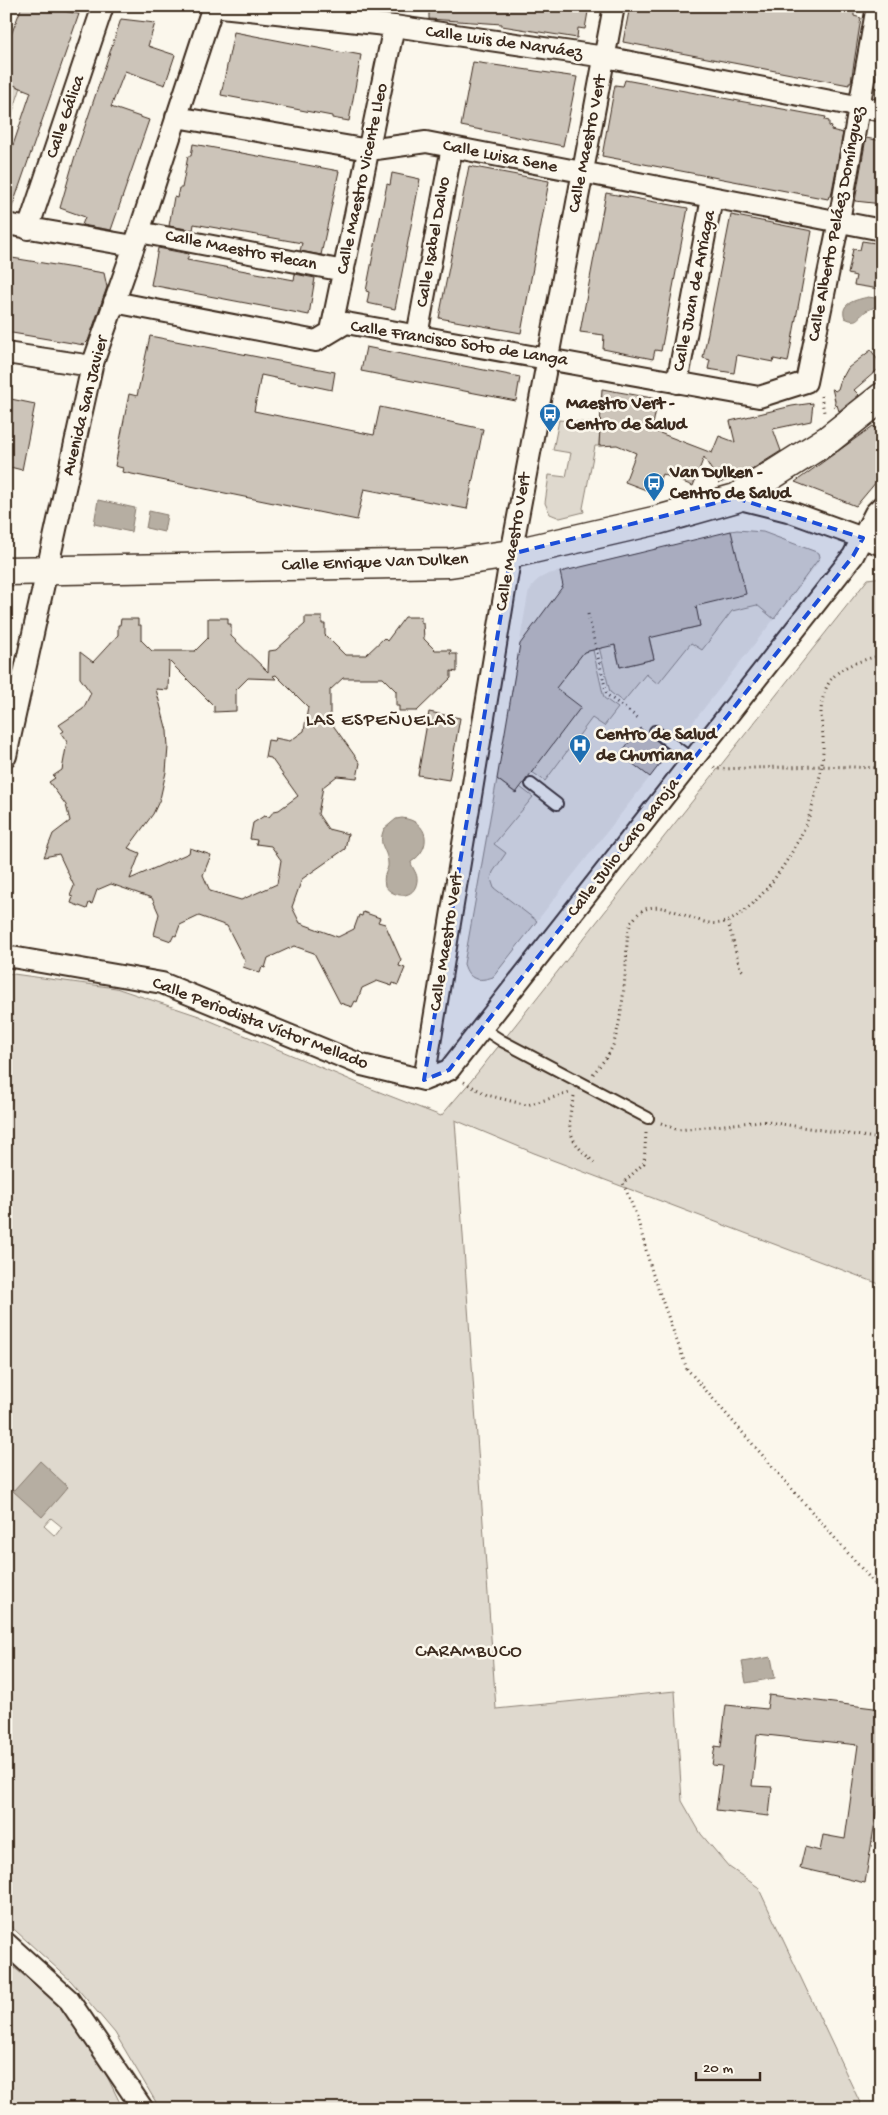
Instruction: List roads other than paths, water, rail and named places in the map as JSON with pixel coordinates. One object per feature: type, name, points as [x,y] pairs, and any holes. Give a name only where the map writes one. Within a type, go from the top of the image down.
[{"type":"street","name":"Calle Gálica","points":[[28,229],[103,6]]},
{"type":"street","name":"Calle Luis de Narváez","points":[[212,6],[394,26],[605,57],[882,111]]},
{"type":"street","name":"Avenida San Javier","points":[[6,756],[92,366],[137,239],[212,6]]},
{"type":"street","name":"Calle Maestro Vert","points":[[424,1080],[511,554],[614,6]]},
{"type":"street","name":"Calle Alberto Peláez Domínguez","points":[[806,382],[839,221],[877,6]]},
{"type":"street","name":"Calle Maestro Vicente Lleo","points":[[331,331],[394,26]]},
{"type":"street","name":"Calle Luisa Sene","points":[[176,117],[368,150],[426,142],[882,230]]},
{"type":"street","name":"Calle Isabel Dalvo","points":[[417,336],[452,147]]},
{"type":"street","name":"Calle Juan de Arriaga","points":[[677,383],[712,198]]},
{"type":"street","name":"Calle Maestro Flecan","points":[[6,224],[28,229],[137,239],[344,271]]},
{"type":"street","name":"Calle Francisco Soto de Langa","points":[[114,302],[316,341],[346,322],[759,397],[806,382]]},
{"type":"street","points":[[6,353],[92,366]]},
{"type":"street","name":"Calle Enrique Van Dulken","points":[[6,571],[450,563],[511,554],[658,520],[736,498],[829,439],[882,397]]},
{"type":"street","points":[[736,498],[788,512],[882,545]]},
{"type":"street","name":"Calle Julio Caro Baroja","points":[[424,1080],[449,1070],[853,556],[875,513],[882,506]]},
{"type":"street","name":"Calle Periodista Víctor Mellado","points":[[6,956],[162,983],[362,1065],[424,1080]]},
{"type":"street","points":[[6,1943],[69,2000],[143,2109]]},
{"type":"lane","points":[[655,731],[695,758]]},
{"type":"lane","points":[[531,784],[557,804]]},
{"type":"lane","points":[[482,1028],[502,1041],[648,1118]]},
{"type":"place","name":"Maestro Vert - Centro de Salud","points":[[550,433]]},
{"type":"place","name":"Van Dulken - Centro de Salud","points":[[654,502]]},
{"type":"place","name":"Centro de Salud de Churriana","points":[[580,764]]},
{"type":"district","name":"LAS ESPEÑUELAS","points":[[381,721]]},
{"type":"district","name":"CARAMBUCO","points":[[469,1652]]}]
